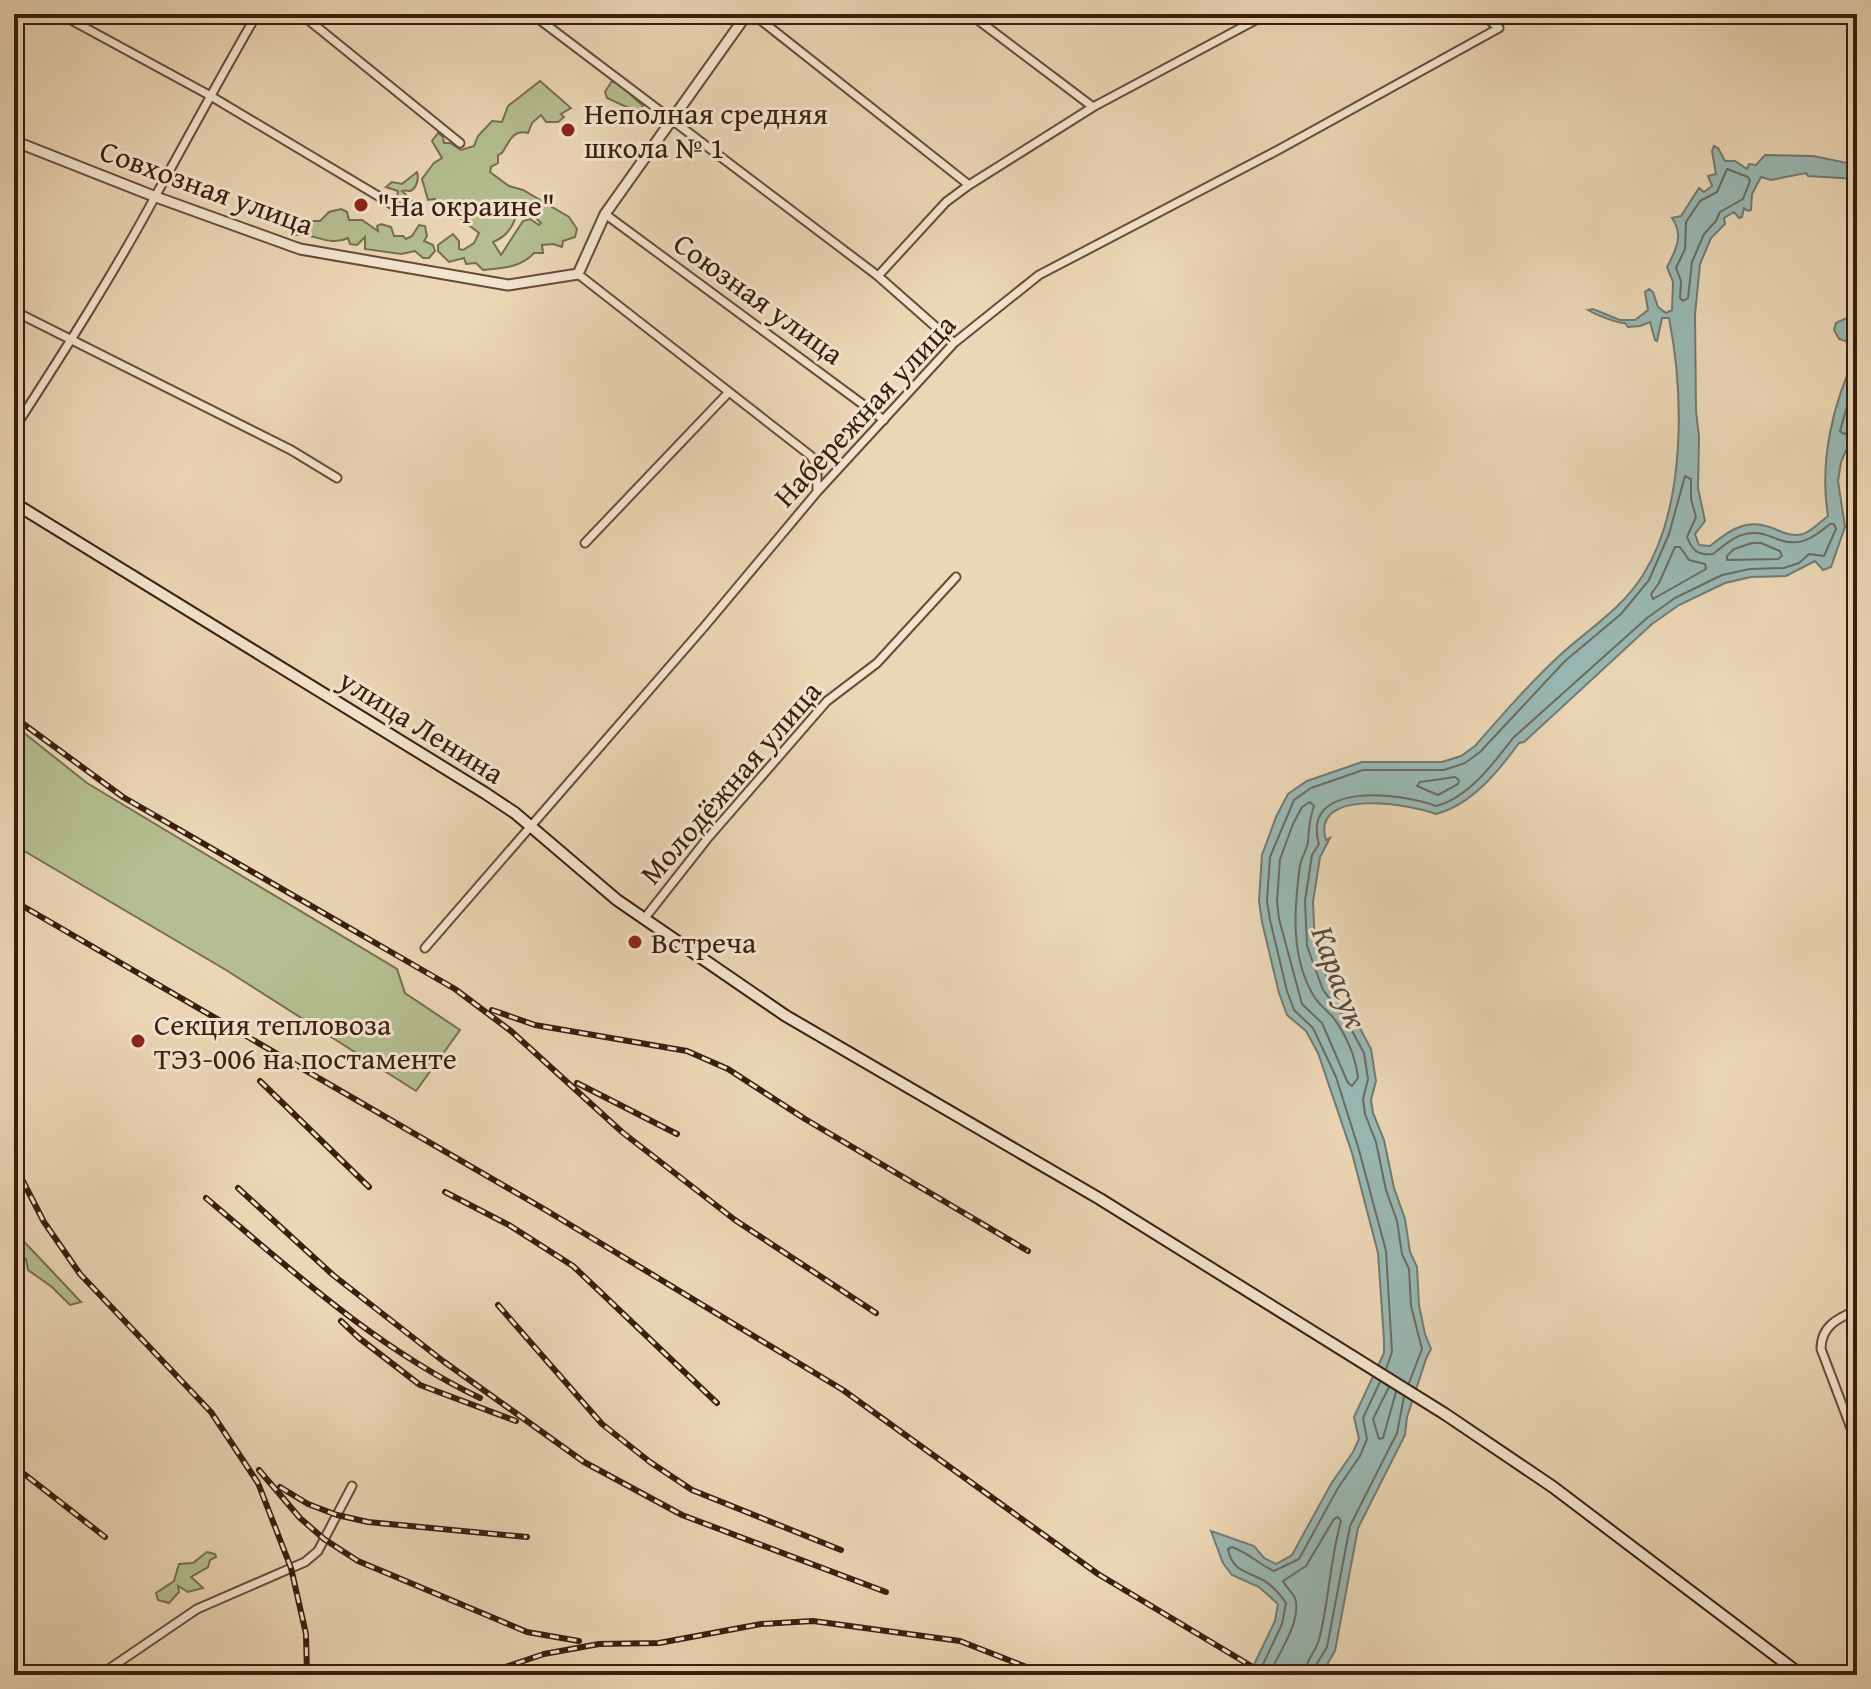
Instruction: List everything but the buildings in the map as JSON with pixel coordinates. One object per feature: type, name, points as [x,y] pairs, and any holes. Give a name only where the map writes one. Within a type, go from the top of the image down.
[{"type":"main road","name":"улица Ленина","points":[[14,503],[485,793],[596,884],[786,1016],[1100,1199],[1445,1414],[1609,1528],[1801,1675]]},
{"type":"street","points":[[60,14],[209,95],[405,212]]},
{"type":"street","points":[[14,429],[72,340],[156,197],[209,95],[257,14]]},
{"type":"street","points":[[301,14],[460,143]]},
{"type":"street","points":[[532,14],[878,276],[954,343]]},
{"type":"street","points":[[747,14],[605,214],[578,274],[811,456],[817,467],[817,492]]},
{"type":"street","points":[[753,14],[969,185]]},
{"type":"street","points":[[970,14],[1093,107]]},
{"type":"street","points":[[878,276],[946,202],[969,185],[1093,107],[1267,14]]},
{"type":"street","name":"Набережная улица","points":[[425,948],[817,492],[954,343],[1039,275],[1278,150],[1499,28],[1481,14]]},
{"type":"street","name":"Совхозная улица","points":[[14,141],[300,249],[508,285],[578,274]]},
{"type":"street","name":"Союзная улица","points":[[605,214],[884,420]]},
{"type":"street","points":[[14,311],[291,450],[337,478]]},
{"type":"street","points":[[585,543],[729,392]]},
{"type":"street","name":"Молодёжная улица","points":[[644,919],[707,839],[825,703],[877,663],[956,577]]},
{"type":"street","points":[[1857,1310],[1826,1328],[1821,1338],[1824,1361],[1857,1444]]},
{"type":"street","points":[[100,1675],[197,1609],[305,1562],[318,1551],[352,1486]]},
{"type":"green space","points":[[540,81],[571,108],[561,114],[564,117],[558,122],[546,122],[541,115],[532,123],[528,133],[515,135],[498,155],[498,163],[491,167],[490,172],[509,186],[523,190],[569,217],[577,229],[575,237],[563,241],[562,247],[542,245],[543,253],[534,253],[523,262],[510,266],[483,270],[476,263],[466,264],[464,258],[449,262],[438,251],[438,245],[453,234],[459,241],[459,249],[463,250],[474,243],[479,233],[448,209],[446,201],[436,205],[435,199],[428,200],[422,179],[442,158],[432,141],[438,133],[444,143],[461,150],[474,146],[478,136],[492,121],[502,122],[508,106]],"holes":[[[512,205],[524,206],[541,223],[539,225],[530,219],[523,221],[501,255],[493,242],[506,234],[514,222],[517,212]]]},
{"type":"green space","points":[[612,81],[643,106],[637,115],[607,98],[605,92]]},
{"type":"green space","points":[[417,172],[418,180],[414,188],[402,191],[417,206],[417,210],[408,212],[397,200],[398,191],[386,187],[392,182],[402,184]]},
{"type":"green space","points":[[341,209],[347,212],[349,220],[362,220],[378,231],[377,226],[381,224],[391,227],[394,236],[406,239],[419,225],[425,226],[427,236],[424,241],[433,245],[435,251],[429,258],[423,258],[415,251],[401,254],[365,249],[365,237],[357,245],[350,244],[348,238],[333,241],[306,235],[292,236],[295,217],[304,221],[320,221],[329,212]]},
{"type":"green space","points":[[14,725],[87,783],[397,969],[405,993],[460,1030],[416,1091],[226,970],[14,845]]},
{"type":"green space","points":[[14,1231],[81,1302],[70,1305],[28,1270],[26,1259],[14,1256]]},
{"type":"green space","points":[[207,1552],[216,1557],[210,1560],[208,1567],[191,1577],[203,1588],[188,1592],[178,1586],[179,1592],[169,1603],[158,1600],[156,1593],[174,1581],[179,1564],[193,1563]]},
{"type":"water","points":[[1714,146],[1725,161],[1735,161],[1747,169],[1749,164],[1756,165],[1765,155],[1813,156],[1857,165],[1857,179],[1808,176],[1806,173],[1771,180],[1761,177],[1752,194],[1751,210],[1744,208],[1739,218],[1734,212],[1724,218],[1725,224],[1711,238],[1700,264],[1695,315],[1698,488],[1705,521],[1695,534],[1699,545],[1710,546],[1729,532],[1750,524],[1798,535],[1810,531],[1828,516],[1825,474],[1830,432],[1841,391],[1857,353],[1857,425],[1841,462],[1838,481],[1845,527],[1831,567],[1823,570],[1815,561],[1786,576],[1751,577],[1725,583],[1679,605],[1652,624],[1524,742],[1519,743],[1493,776],[1449,810],[1436,814],[1406,806],[1366,803],[1333,812],[1325,823],[1326,840],[1330,838],[1320,857],[1313,902],[1315,945],[1330,987],[1353,1015],[1371,1049],[1376,1081],[1371,1100],[1373,1113],[1384,1140],[1394,1188],[1405,1219],[1410,1252],[1417,1267],[1419,1305],[1431,1349],[1407,1417],[1405,1435],[1358,1528],[1335,1651],[1321,1675],[1249,1675],[1275,1621],[1278,1604],[1259,1587],[1232,1575],[1223,1563],[1211,1531],[1254,1546],[1264,1558],[1276,1564],[1292,1555],[1359,1439],[1354,1417],[1384,1353],[1378,1253],[1352,1153],[1318,1053],[1306,1031],[1287,1015],[1279,993],[1259,901],[1262,855],[1288,794],[1307,781],[1362,762],[1442,762],[1461,756],[1475,746],[1559,656],[1615,609],[1643,575],[1657,548],[1667,517],[1678,450],[1677,381],[1669,318],[1662,318],[1657,341],[1650,322],[1628,327],[1625,323],[1588,310],[1593,309],[1620,320],[1635,320],[1648,310],[1645,292],[1649,289],[1658,307],[1666,313],[1672,310],[1673,282],[1667,267],[1676,249],[1678,230],[1672,218],[1681,216],[1699,188],[1704,192],[1712,186],[1708,176],[1716,174]]},
{"type":"water","points":[[1857,313],[1857,350],[1855,344],[1839,339],[1834,330],[1836,323]]},
{"type":"railway","points":[[14,717],[123,797],[455,989],[511,1031],[622,1132],[735,1220],[876,1313]]},
{"type":"railway","points":[[14,901],[544,1209],[843,1390],[1098,1574],[1266,1675]]},
{"type":"railway","points":[[492,1010],[535,1025],[687,1051],[728,1069],[805,1119],[1028,1251]]},
{"type":"railway","points":[[260,1081],[369,1187]]},
{"type":"railway","points":[[577,1083],[677,1134]]},
{"type":"railway","points":[[14,1164],[44,1222],[80,1274],[211,1412],[258,1483],[291,1568],[306,1634],[307,1675]]},
{"type":"railway","points":[[238,1188],[333,1275],[443,1361],[584,1462],[682,1515],[886,1592]]},
{"type":"railway","points":[[445,1192],[509,1225],[573,1266],[717,1403]]},
{"type":"railway","points":[[206,1198],[371,1332],[442,1378],[480,1398]]},
{"type":"railway","points":[[498,1305],[602,1424],[650,1462],[692,1490],[841,1550]]},
{"type":"railway","points":[[341,1321],[420,1385],[516,1421]]},
{"type":"railway","points":[[14,1466],[105,1537]]},
{"type":"railway","points":[[259,1470],[300,1518],[324,1539],[358,1561],[527,1632],[579,1641]]},
{"type":"railway","points":[[280,1487],[308,1504],[368,1522],[527,1537]]},
{"type":"railway","points":[[482,1675],[544,1654],[599,1644],[659,1643],[761,1624],[813,1621],[960,1641],[1047,1675]]},
{"type":"place","name":"Неполная средняя школа № 1","points":[[568,130]]},
{"type":"place","name":"\"На окраине\"","points":[[361,205]]},
{"type":"place","name":"Встреча","points":[[635,942]]},
{"type":"place","name":"Секция тепловоза ТЭ3-006 на постаменте","points":[[138,1041]]},
{"type":"water label","name":"Карасук","points":[[1340,977]]}]
